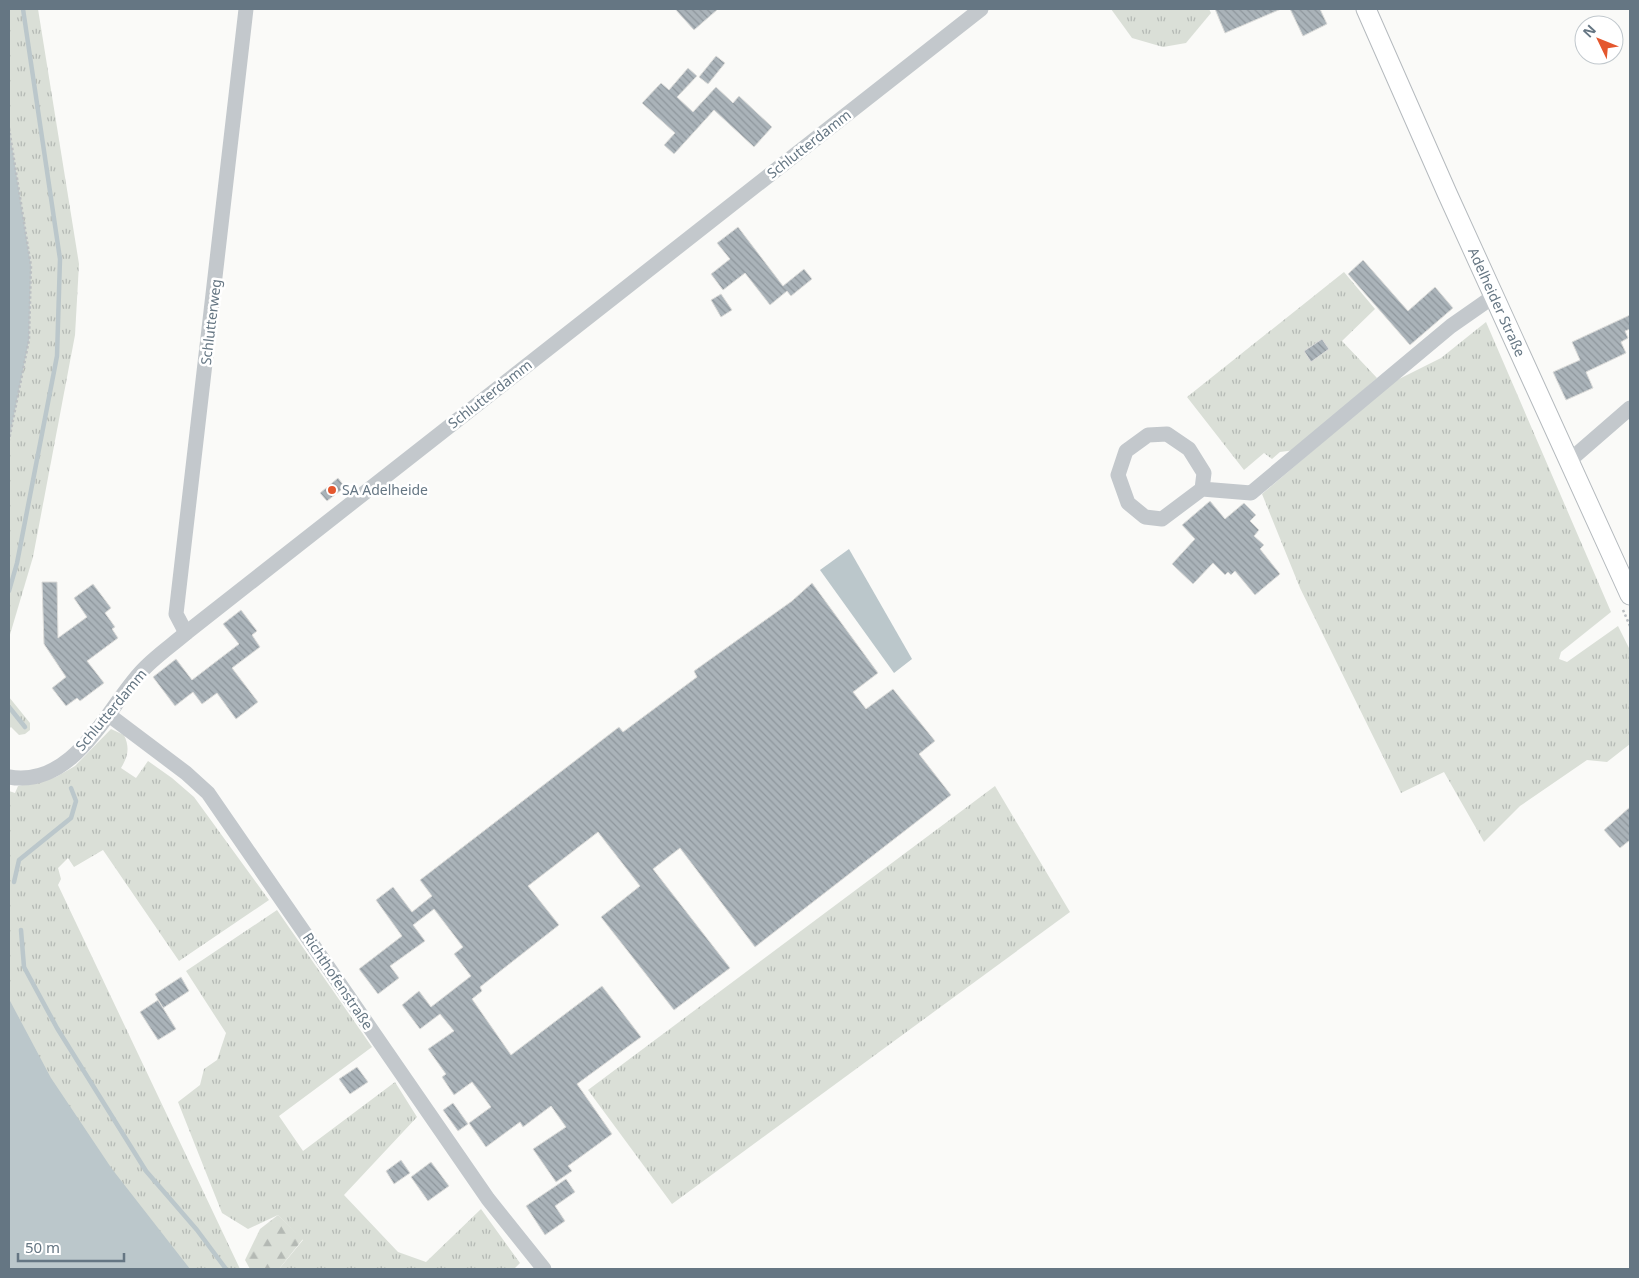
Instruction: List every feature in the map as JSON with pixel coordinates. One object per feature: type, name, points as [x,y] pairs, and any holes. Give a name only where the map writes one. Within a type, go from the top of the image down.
[{"type":"main road","name":"Adelheider Straße","points":[[1366,9],[1630,595]]},
{"type":"street","name":"Schlutterweg","points":[[186,633],[176,614],[246,9]]},
{"type":"street","name":"Schlutterdamm","points":[[9,777],[19,778],[43,773],[65,763],[87,743],[140,672],[186,633],[981,9]]},
{"type":"street","points":[[1202,489],[1204,473],[1189,449],[1166,434],[1148,435],[1126,451],[1118,475],[1128,503],[1145,517],[1162,519],[1202,489],[1250,493],[1451,326],[1494,296]]},
{"type":"street","points":[[1569,461],[1630,408]]},
{"type":"street","name":"Richthofenstraße","points":[[109,715],[186,773],[208,793],[488,1199],[544,1269]]},
{"type":"path","points":[[9,128],[31,266],[29,340],[9,440]]},
{"type":"green space","points":[[9,9],[38,9],[79,264],[75,335],[33,557],[9,638]]},
{"type":"green space","points":[[1111,9],[1209,9],[1211,13],[1186,43],[1163,47],[1132,38]]},
{"type":"green space","points":[[1344,272],[1375,309],[1342,341],[1377,378],[1295,450],[1280,452],[1272,459],[1264,453],[1244,470],[1187,397]]},
{"type":"green space","points":[[1486,322],[1611,612],[1561,652],[1559,659],[1567,662],[1618,626],[1630,650],[1630,744],[1607,762],[1587,760],[1520,806],[1484,842],[1444,772],[1401,793],[1300,588],[1262,494],[1393,382],[1441,358]]},
{"type":"green space","points":[[9,697],[30,723],[30,730],[25,734],[19,735],[11,727],[9,729]]},
{"type":"green space","points":[[111,729],[124,735],[127,744],[127,756],[121,768],[136,778],[148,761],[194,797],[269,900],[179,961],[103,850],[74,867],[68,858],[58,868],[61,879],[58,885],[240,1269],[9,1269],[9,791],[15,793],[18,786],[56,777],[75,766]]},
{"type":"green space","points":[[995,786],[1070,912],[672,1204],[588,1090]]},
{"type":"green space","points":[[277,910],[372,1047],[279,1116],[303,1151],[395,1082],[417,1117],[344,1195],[398,1252],[426,1262],[481,1209],[520,1263],[514,1269],[279,1269],[303,1240],[278,1215],[248,1229],[222,1213],[178,1102],[200,1085],[204,1069],[217,1060],[226,1033],[186,971]]},
{"type":"green space","points":[[278,1215],[303,1239],[279,1269],[250,1269],[245,1260],[260,1229]]},
{"type":"shaded area","points":[[9,128],[31,266],[29,340],[9,440]]},
{"type":"shaded area","points":[[849,549],[912,659],[894,673],[820,570]]},
{"type":"shaded area","points":[[9,999],[51,1078],[112,1169],[190,1269],[9,1269]]},
{"type":"building","points":[[675,9],[718,9],[694,30]]},
{"type":"building","points":[[1215,9],[1281,9],[1225,33]]},
{"type":"building","points":[[1290,9],[1320,9],[1327,24],[1303,36]]},
{"type":"building","points":[[716,56],[725,63],[708,84],[699,77]]},
{"type":"building","points":[[688,68],[697,76],[677,97],[693,112],[716,87],[733,103],[739,96],[772,127],[754,147],[714,110],[674,154],[664,145],[675,133],[642,103],[661,83],[669,90]]},
{"type":"building","points":[[738,227],[783,286],[804,269],[812,279],[791,296],[787,291],[770,305],[745,273],[723,290],[711,274],[730,259],[717,243]]},
{"type":"building","points":[[1363,260],[1408,311],[1435,287],[1453,308],[1410,345],[1348,274]]},
{"type":"building","points":[[721,294],[732,310],[721,317],[711,300]]},
{"type":"building","points":[[1630,315],[1630,329],[1625,331],[1628,338],[1621,342],[1626,353],[1586,372],[1593,388],[1566,400],[1553,372],[1580,360],[1572,342]]},
{"type":"building","points":[[1322,339],[1329,349],[1311,362],[1304,351]]},
{"type":"building","name":"SA Adelheide","points":[[338,478],[345,487],[327,501],[320,493]]},
{"type":"building","points":[[1210,501],[1225,519],[1244,503],[1256,515],[1250,521],[1259,530],[1254,536],[1264,545],[1260,549],[1280,574],[1255,595],[1235,571],[1231,575],[1228,572],[1225,575],[1213,563],[1193,584],[1172,564],[1195,539],[1182,525]]},
{"type":"building","points":[[42,582],[57,582],[58,638],[87,617],[74,598],[93,584],[111,608],[105,613],[115,627],[112,629],[118,638],[87,661],[104,683],[80,701],[77,698],[66,706],[52,688],[66,677],[44,644]]},
{"type":"building","points":[[812,583],[878,673],[853,692],[866,709],[893,689],[935,741],[919,754],[951,795],[755,947],[680,848],[653,869],[730,968],[674,1010],[601,917],[640,886],[598,832],[528,886],[559,925],[480,987],[482,991],[472,999],[511,1055],[602,986],[641,1037],[577,1084],[612,1134],[568,1166],[572,1171],[556,1182],[533,1149],[566,1127],[551,1106],[523,1127],[520,1122],[486,1147],[469,1123],[491,1107],[472,1082],[454,1095],[442,1077],[446,1074],[428,1049],[454,1031],[440,1014],[420,1029],[402,1005],[419,991],[431,1007],[471,976],[454,954],[463,947],[434,909],[413,925],[425,941],[390,966],[399,978],[378,994],[359,969],[402,936],[376,900],[393,887],[412,912],[432,896],[420,880],[619,727],[623,732],[697,677],[694,671],[792,601]]},
{"type":"building","points":[[241,610],[257,631],[252,635],[260,647],[232,668],[258,702],[236,719],[217,693],[202,704],[193,692],[175,706],[153,677],[176,659],[192,680],[239,644],[223,624]]},
{"type":"building","points":[[1630,807],[1630,840],[1620,848],[1604,830]]},
{"type":"building","points":[[181,977],[189,991],[163,1008],[155,994]]},
{"type":"building","points":[[158,1000],[176,1029],[158,1040],[140,1012]]},
{"type":"building","points":[[357,1067],[368,1082],[350,1094],[339,1079]]},
{"type":"building","points":[[453,1103],[468,1124],[458,1131],[443,1110]]},
{"type":"building","points":[[401,1160],[410,1173],[394,1184],[386,1171]]},
{"type":"building","points":[[431,1162],[449,1186],[428,1201],[411,1177]]},
{"type":"building","points":[[566,1179],[575,1192],[555,1206],[565,1221],[545,1235],[526,1206]]},
{"type":"waterway","points":[[9,591],[17,563],[57,356],[60,259],[23,9]]},
{"type":"waterway","points":[[9,707],[25,727]]},
{"type":"waterway","points":[[14,882],[19,860],[71,818],[76,801],[71,788]]},
{"type":"waterway","points":[[21,930],[24,967],[57,1028],[146,1171],[197,1230],[226,1269]]},
{"type":"place","name":"SA Adelheide","points":[[332,490]]}]
